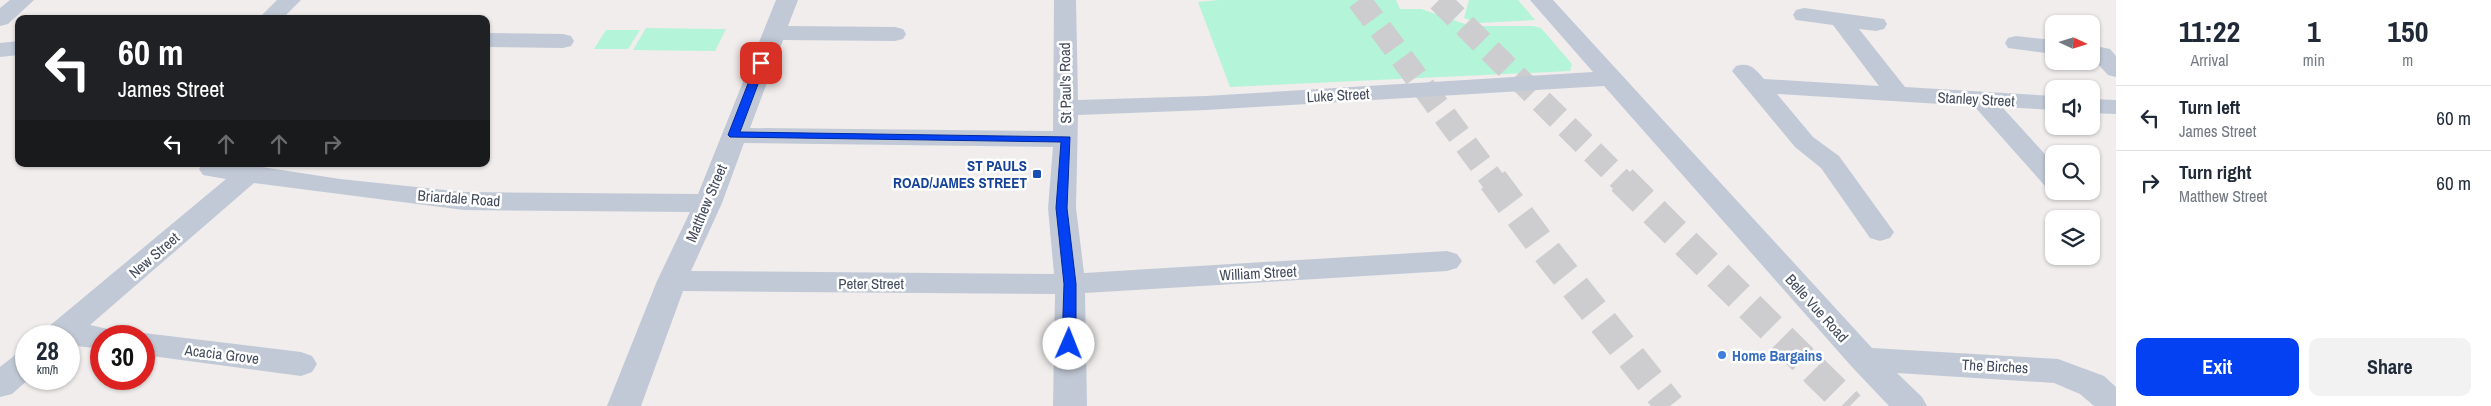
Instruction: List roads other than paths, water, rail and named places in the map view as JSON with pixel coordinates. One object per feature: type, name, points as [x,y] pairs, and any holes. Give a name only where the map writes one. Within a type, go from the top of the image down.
[{"type":"street","points":[[0,19],[23,0]]},
{"type":"street","points":[[274,15],[290,0]]},
{"type":"street","name":"Matthew Street","points":[[624,406],[672,281],[708,203],[787,0]]},
{"type":"street","name":"St Paul's Road","points":[[1065,0],[1066,139],[1062,208],[1070,284],[1070,406]]},
{"type":"street","points":[[1541,0],[1611,78]]},
{"type":"street","points":[[1804,15],[1876,24]]},
{"type":"street","points":[[1840,19],[1898,94]]},
{"type":"street","points":[[774,34],[895,34]]},
{"type":"street","points":[[490,40],[563,41]]},
{"type":"street","points":[[2016,43],[2045,46]]},
{"type":"street","points":[[0,50],[15,48]]},
{"type":"street","points":[[2100,54],[2116,70]]},
{"type":"street","name":"Luke Street","points":[[1065,108],[1206,103],[1611,78]]},
{"type":"street","name":"Belle Vue Road","points":[[1611,78],[1863,359],[1910,406]]},
{"type":"street","name":"Stanley Street","points":[[1880,232],[1830,162],[1804,142],[1750,78],[1898,94],[2045,103]]},
{"type":"street","points":[[1981,99],[2045,170]]},
{"type":"street","points":[[2100,106],[2116,107]]},
{"type":"street","points":[[734,135],[1066,139]]},
{"type":"street","name":"Briardale Road","points":[[212,169],[340,187],[464,201],[708,203]]},
{"type":"street","name":"New Street","points":[[72,325],[249,173]]},
{"type":"street","name":"William Street","points":[[1070,284],[1447,261]]},
{"type":"street","name":"Peter Street","points":[[672,281],[1070,284]]},
{"type":"street","name":"Acacia Grove","points":[[155,345],[301,364]]},
{"type":"street","name":"The Birches","points":[[1863,359],[2058,371],[2092,385],[2116,406]]},
{"type":"street","points":[[0,385],[15,372]]},
{"type":"tunnel","points":[[1359,0],[1494,182]]},
{"type":"tunnel","points":[[1439,0],[1623,182]]},
{"type":"tunnel","points":[[1493,180],[1543,247],[1670,406]]},
{"type":"tunnel","points":[[1622,180],[1850,406]]},
{"type":"place","name":"ST PAULS ROAD/JAMES STREET","points":[[1037,174]]},
{"type":"place","name":"Home Bargains","points":[[1722,355]]}]
